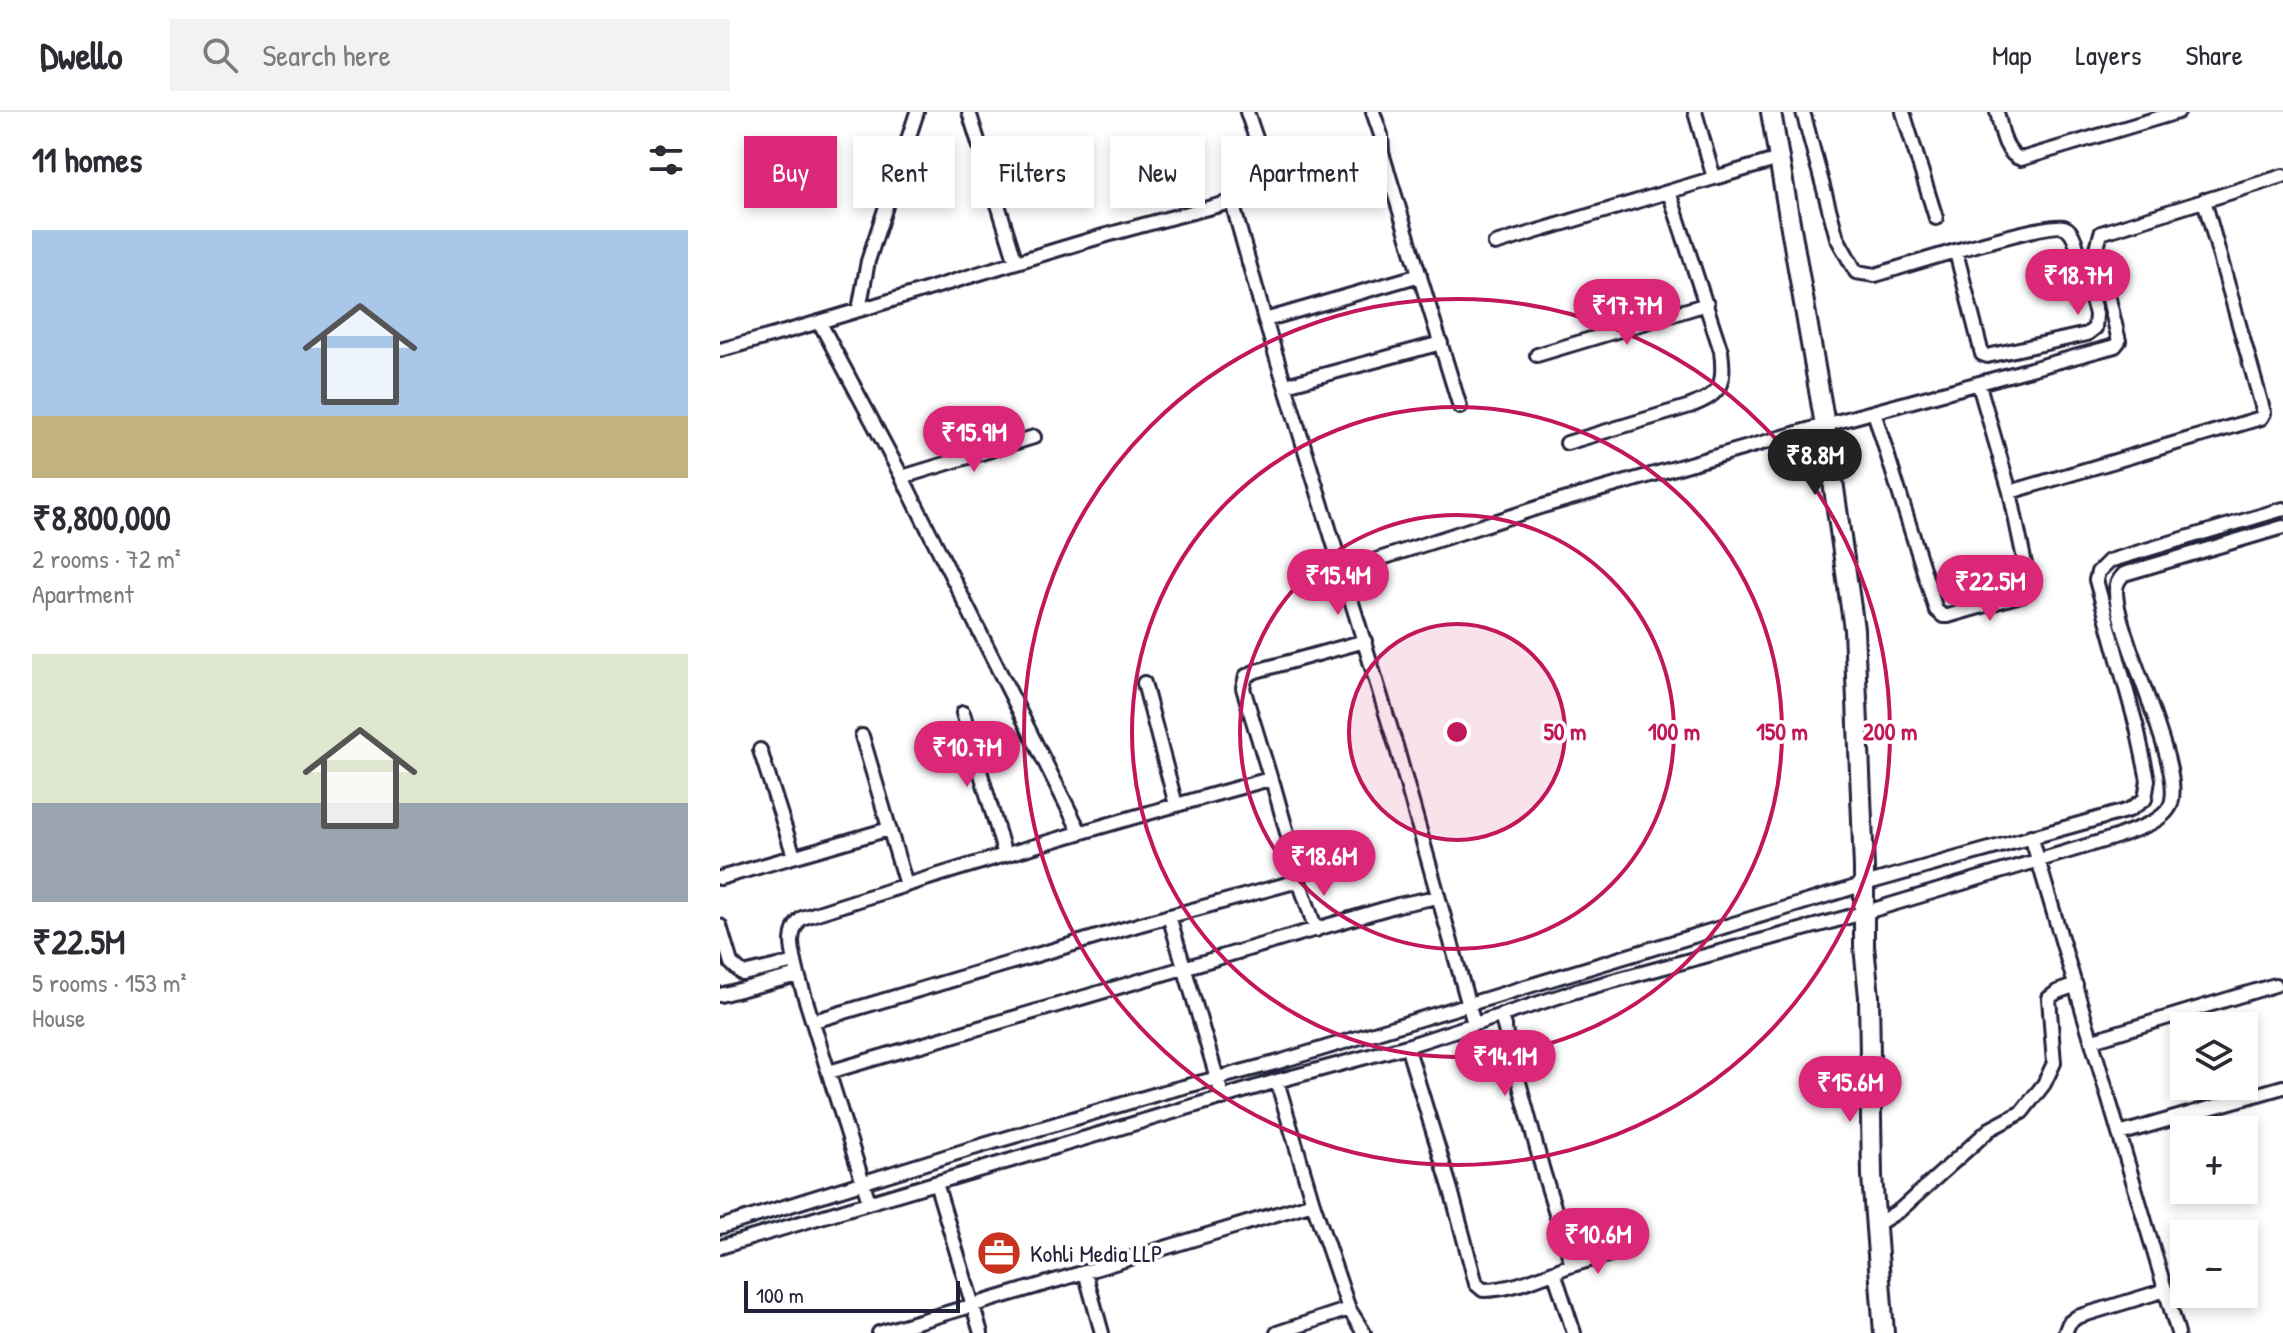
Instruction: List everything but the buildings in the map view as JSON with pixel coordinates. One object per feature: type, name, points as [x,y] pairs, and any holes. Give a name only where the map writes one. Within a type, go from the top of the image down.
[{"type":"street","points":[[859,310],[868,261],[917,112]]},
{"type":"street","points":[[969,112],[1016,262]]},
{"type":"street","points":[[1247,112],[1255,136]]},
{"type":"street","points":[[1373,112],[1381,136]]},
{"type":"street","points":[[1695,112],[1714,178]]},
{"type":"street","points":[[1771,112],[1825,425],[1854,629],[1863,913],[1869,997],[1872,1176],[1884,1333]]},
{"type":"street","points":[[1803,112],[1837,238],[1856,272],[1875,275],[1956,252],[2039,229],[2063,227],[2075,241],[2096,314],[2095,328],[2087,334],[1987,356],[1982,354],[1956,252]]},
{"type":"street","points":[[1903,112],[1936,218]]},
{"type":"street","points":[[1997,112],[2009,150],[2021,159],[2178,112]]},
{"type":"street","points":[[1495,244],[1779,159]]},
{"type":"street","points":[[1387,169],[1460,407]]},
{"type":"street","points":[[1342,571],[1543,506],[2115,346],[2119,341],[2097,248],[2101,233],[2283,176]]},
{"type":"street","points":[[1567,443],[1677,411],[1716,393],[1723,371],[1721,351],[1669,192]]},
{"type":"street","points":[[2010,492],[2261,418],[2264,413],[2204,200]]},
{"type":"street","points":[[720,350],[1221,205]]},
{"type":"street","points":[[1234,208],[1265,320],[1365,641],[1474,1024]]},
{"type":"street","points":[[1265,320],[1420,275]]},
{"type":"street","points":[[1537,355],[1707,304]]},
{"type":"street","points":[[820,323],[902,477],[1080,832]]},
{"type":"street","points":[[1286,385],[1441,343]]},
{"type":"street","points":[[1874,412],[1936,610],[1943,616],[2024,594],[2030,588],[2010,492],[1979,385]]},
{"type":"street","points":[[902,477],[1034,437]]},
{"type":"street","points":[[2145,799],[2148,780],[2137,728],[2096,580],[2098,572],[2109,561],[2283,509]]},
{"type":"street","points":[[720,1247],[1277,1081],[1407,1046],[1576,991],[1863,913],[2116,837],[2148,824],[2167,812],[2173,800],[2172,778],[2124,625],[2116,592],[2117,583],[2124,574],[2283,527]]},
{"type":"street","points":[[2098,572],[2117,583]]},
{"type":"street","points":[[1316,930],[1243,688],[1246,676],[1256,671],[1365,641]]},
{"type":"street","points":[[1144,683],[1176,805]]},
{"type":"street","points":[[963,713],[1005,855]]},
{"type":"street","points":[[862,736],[906,885]]},
{"type":"street","points":[[760,750],[794,856]]},
{"type":"street","points":[[869,1202],[797,969],[792,931],[802,918],[1080,832],[1271,780]]},
{"type":"street","points":[[2145,799],[2167,812]]},
{"type":"street","points":[[720,1227],[970,1149],[1469,1004],[1862,885],[2119,814],[2145,799]]},
{"type":"street","points":[[720,878],[889,829]]},
{"type":"street","points":[[2031,836],[2178,1333]]},
{"type":"street","points":[[814,1021],[1291,883],[1298,878]]},
{"type":"street","points":[[829,1072],[1398,905],[1437,897]]},
{"type":"street","points":[[1169,916],[1223,1098]]},
{"type":"street","points":[[720,926],[731,963],[743,974],[797,969]]},
{"type":"street","points":[[720,995],[797,969]]},
{"type":"street","points":[[1876,1225],[1900,1210],[1990,1129],[2022,1112],[2044,1084],[2054,1063],[2049,998],[2076,985]]},
{"type":"street","points":[[2093,1040],[2275,985]]},
{"type":"street","points":[[1501,1015],[1572,1265]]},
{"type":"street","points":[[1407,1046],[1476,1284],[1483,1290],[1492,1290],[1614,1253]]},
{"type":"street","points":[[1277,1081],[1313,1203],[1349,1309],[1364,1333]]},
{"type":"street","points":[[2119,1134],[2283,1087]]},
{"type":"street","points":[[936,1183],[981,1333]]},
{"type":"street","points":[[879,1333],[1313,1203]]},
{"type":"street","points":[[1085,1272],[1102,1333]]},
{"type":"street","points":[[1554,1272],[1574,1333]]},
{"type":"street","points":[[2065,1333],[2069,1323],[2077,1317],[2166,1290]]},
{"type":"street","points":[[1277,1333],[1349,1309]]},
{"type":"place","name":"Kohli Media LLP","points":[[999,1253]]}]
